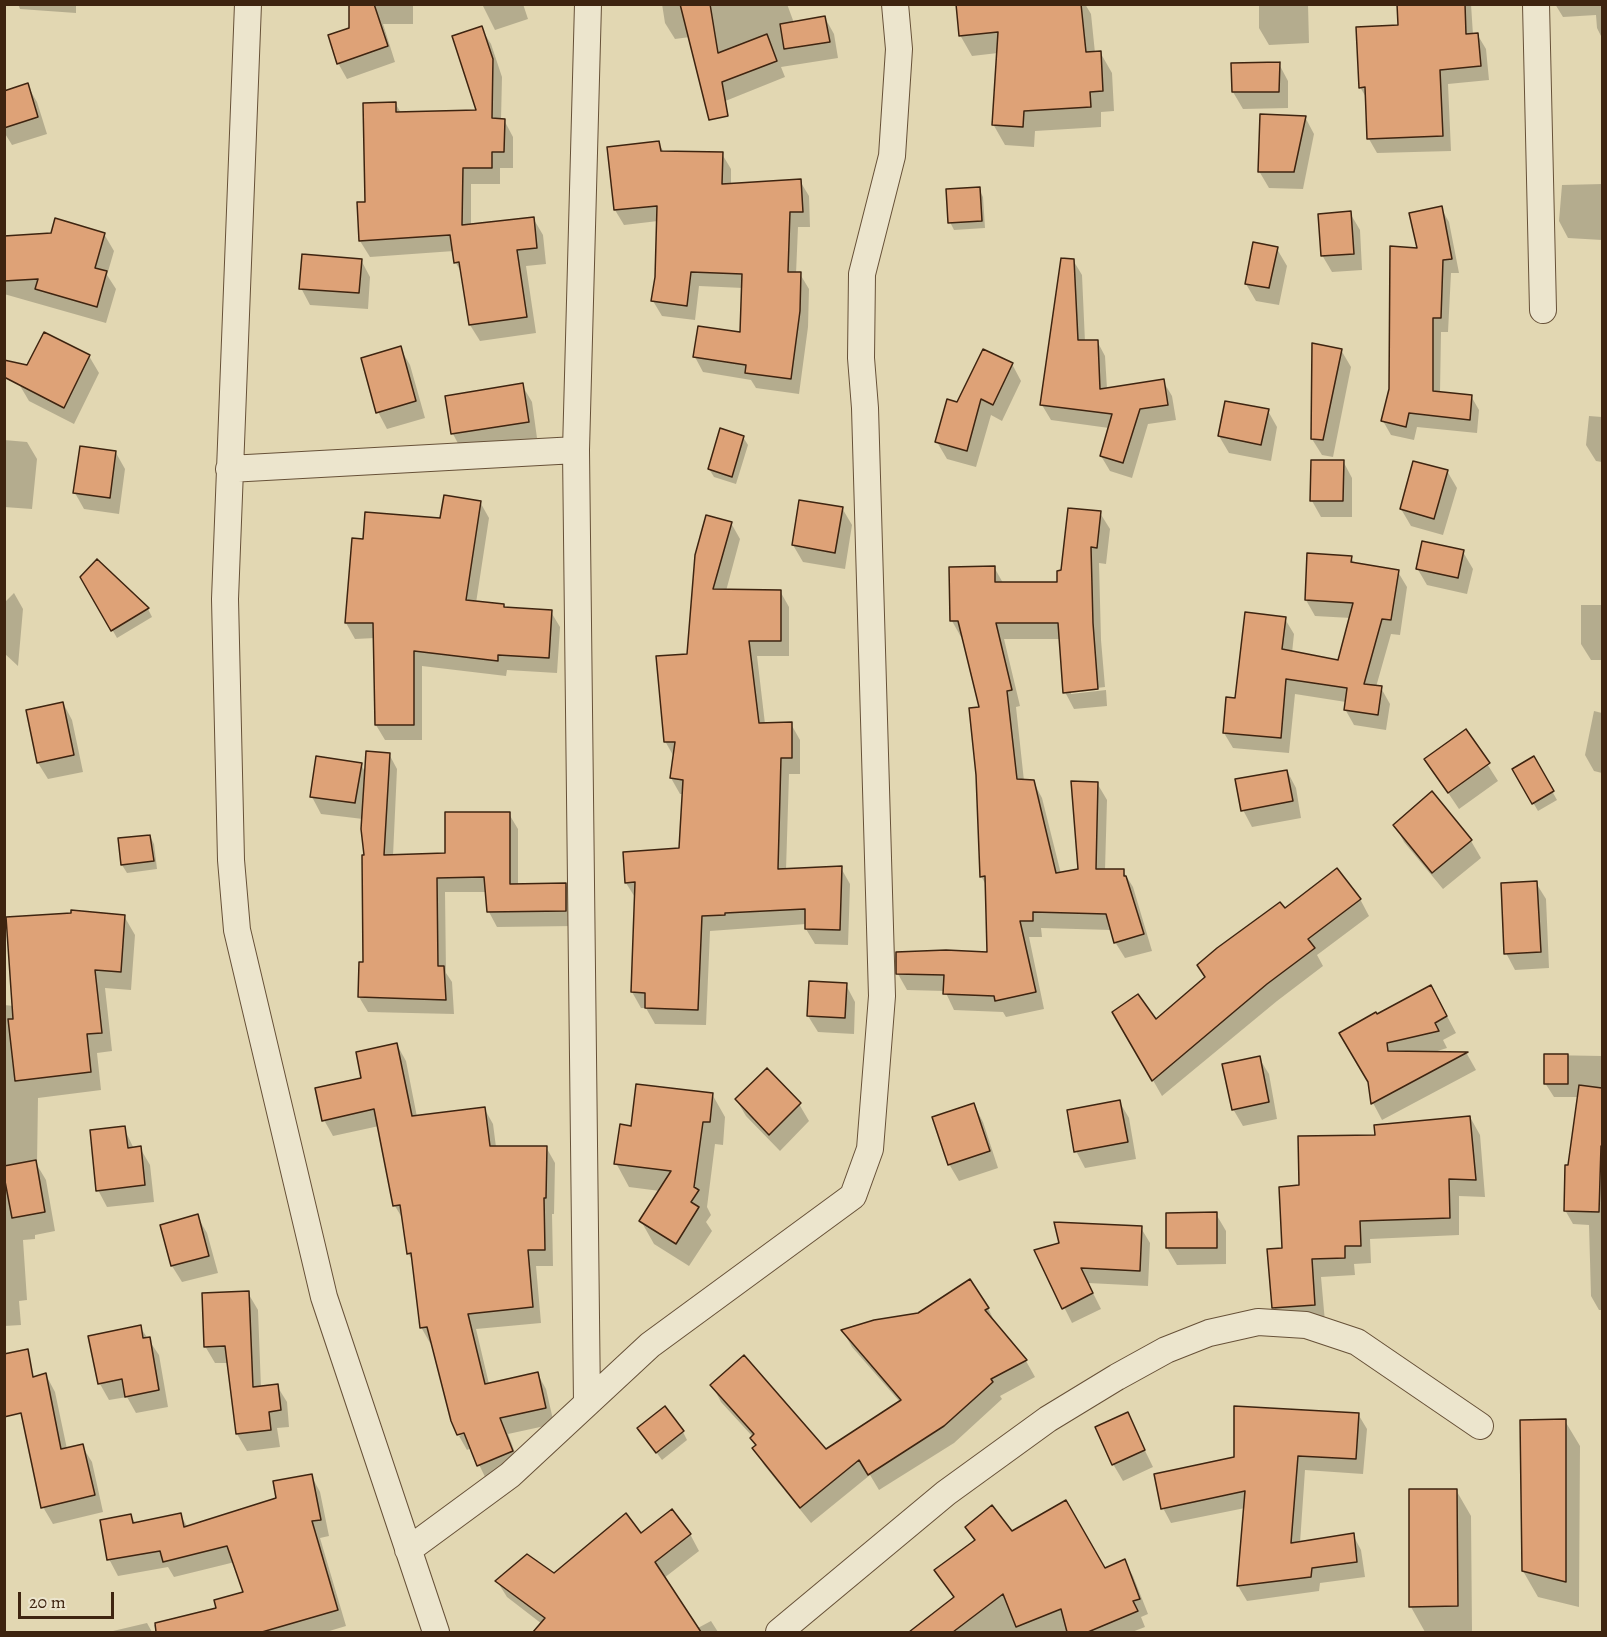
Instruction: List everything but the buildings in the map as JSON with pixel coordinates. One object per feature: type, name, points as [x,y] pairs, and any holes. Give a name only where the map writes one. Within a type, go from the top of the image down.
[{"type":"street","points":[[248,4],[225,599],[231,860],[237,930],[324,1297],[436,1632]]},
{"type":"street","points":[[587,1403],[576,450],[588,4]]},
{"type":"street","points":[[408,1550],[510,1474],[650,1345],[853,1196],[870,1149],[882,996],[865,420],[861,358],[862,274],[892,156],[899,49],[895,4]]},
{"type":"street","points":[[1536,4],[1543,310]]},
{"type":"street","points":[[229,469],[576,450]]},
{"type":"street","points":[[779,1632],[946,1493],[1048,1419],[1166,1350],[1209,1333],[1258,1322],[1306,1325],[1357,1342],[1480,1426]]}]
